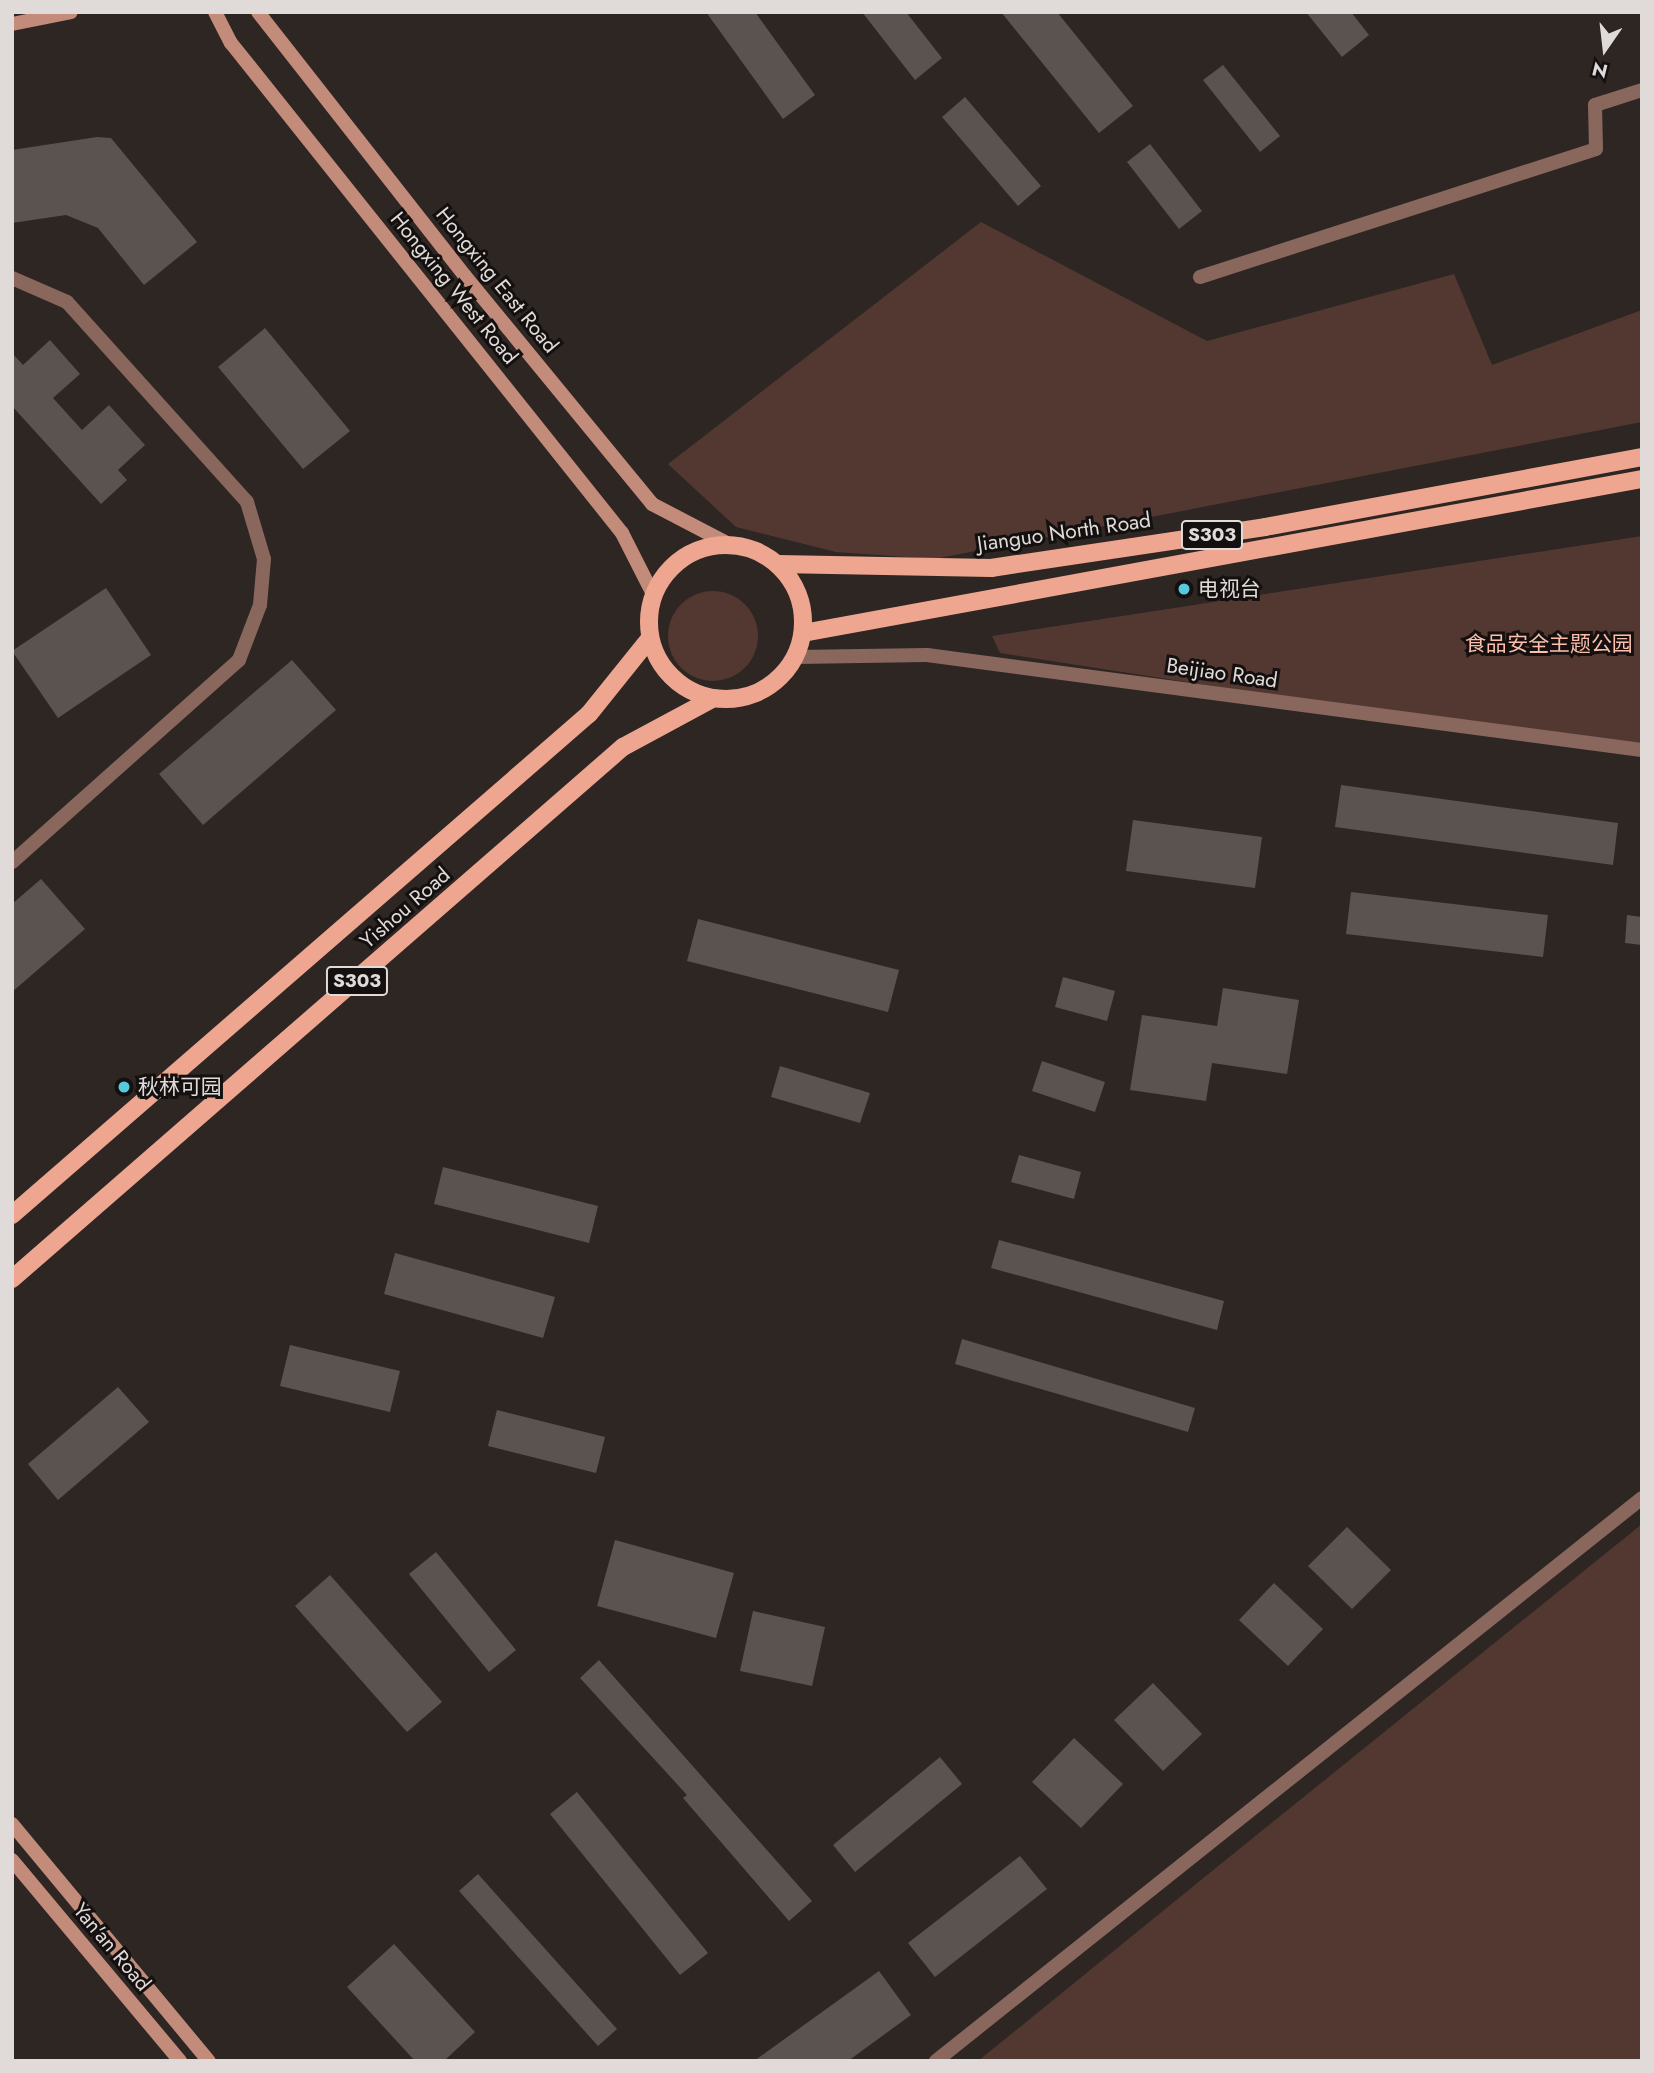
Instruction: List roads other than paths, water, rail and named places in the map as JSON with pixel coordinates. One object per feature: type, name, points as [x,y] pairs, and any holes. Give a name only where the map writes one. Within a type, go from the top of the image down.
[{"type":"main road","points":[[12,24],[71,12]]},
{"type":"main road","name":"Hongxing West Road","points":[[215,12],[231,43],[622,533],[653,594]]},
{"type":"main road","name":"Hongxing East Road","points":[[258,12],[652,504],[729,544]]},
{"type":"main road","name":"Jianguo North Road","points":[[778,564],[991,568],[1265,527],[1642,457]]},
{"type":"main road","points":[[803,633],[1642,479]]},
{"type":"main road","points":[[729,544],[755,550],[778,564],[794,584],[803,607],[803,633],[796,657],[781,677],[761,692],[737,699],[712,699],[672,678],[650,638],[653,594],[680,559],[703,548],[729,544]]},
{"type":"main road","name":"Yishou Road","points":[[12,1216],[589,714],[650,638]]},
{"type":"main road","name":"Yishou Road","points":[[12,1279],[623,747],[712,699]]},
{"type":"main road","points":[[12,1824],[209,2061]]},
{"type":"main road","name":"Yan'an Road","points":[[12,1860],[180,2061]]},
{"type":"street","points":[[1200,277],[1596,149],[1595,105],[1642,90]]},
{"type":"street","points":[[12,278],[67,302],[247,502],[264,559],[260,605],[239,660],[12,862]]},
{"type":"street","name":"Beijiao Road","points":[[796,657],[928,654],[1642,750]]},
{"type":"street","points":[[936,2061],[1642,1498]]},
{"type":"place","name":"电视台","points":[[1184,589]]},
{"type":"place","name":"秋林可园","points":[[124,1087]]},
{"type":"park label","name":"食品安全主题公园","points":[[1549,644]]}]
